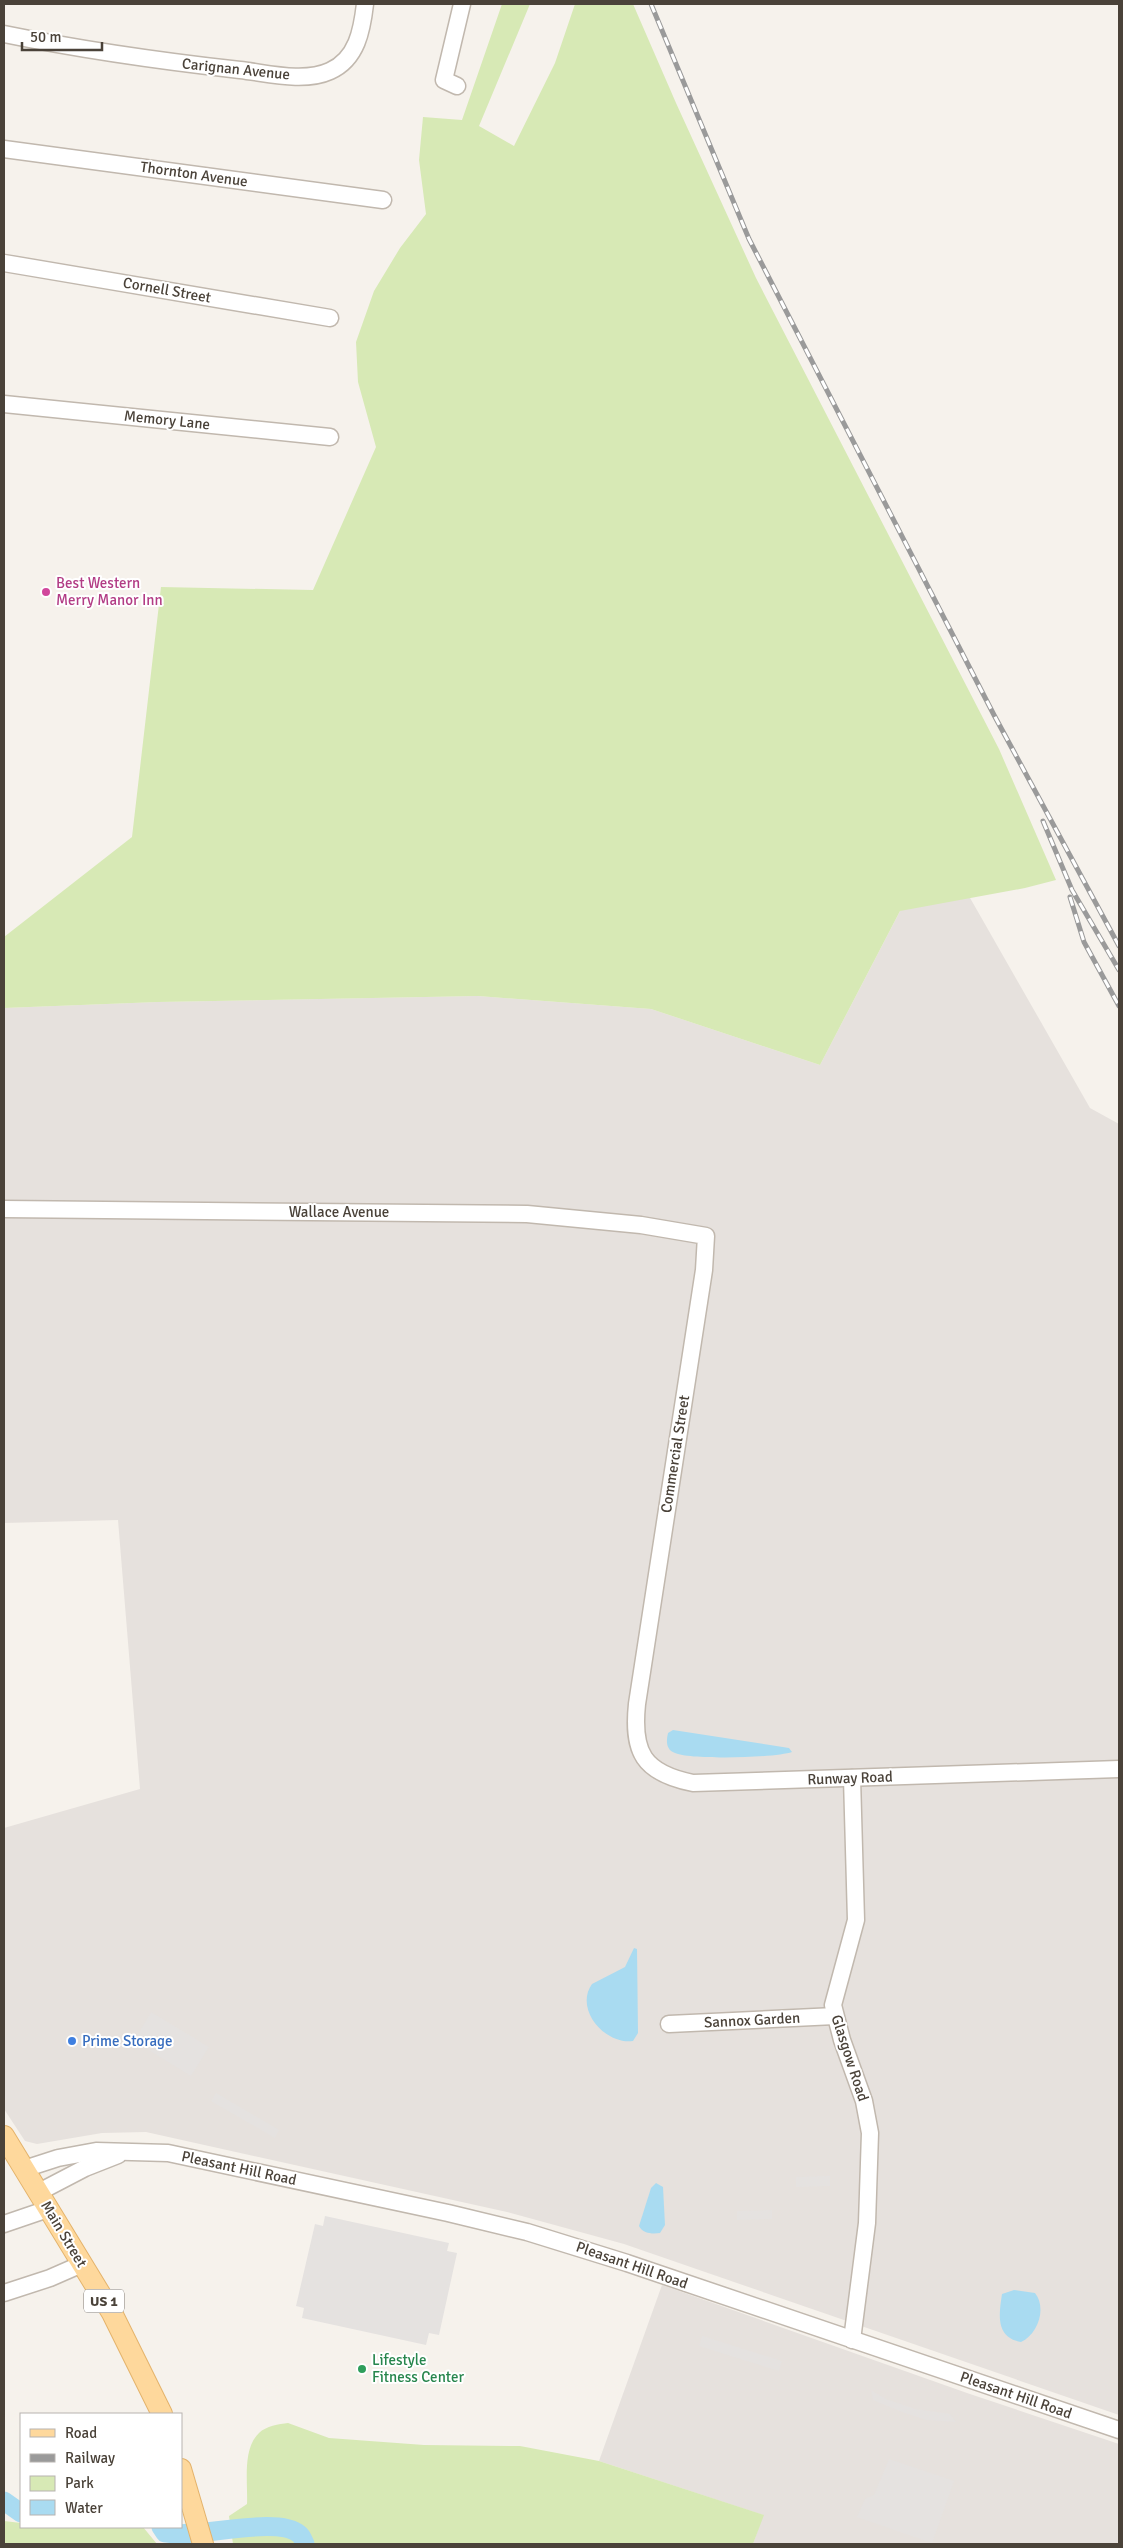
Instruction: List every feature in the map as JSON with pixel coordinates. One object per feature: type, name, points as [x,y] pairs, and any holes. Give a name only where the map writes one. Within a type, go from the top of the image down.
[{"type":"main road","name":"Main Street","points":[[4,2136],[124,2334],[162,2413]]},
{"type":"main road","points":[[182,2472],[203,2544]]},
{"type":"street","name":"Carignan Avenue","points":[[4,34],[82,50],[200,66],[303,75],[323,74],[339,66],[353,52],[360,34],[365,4]]},
{"type":"street","points":[[457,86],[444,80],[462,4]]},
{"type":"street","name":"Thornton Avenue","points":[[4,149],[383,200]]},
{"type":"street","name":"Cornell Street","points":[[4,263],[330,318]]},
{"type":"street","name":"Memory Lane","points":[[4,404],[330,437]]},
{"type":"street","name":"Wallace Avenue","points":[[4,1209],[527,1214],[674,1230]]},
{"type":"street","name":"Commercial Street","points":[[637,1704],[704,1270],[706,1236],[674,1230]]},
{"type":"street","name":"Runway Road","points":[[637,1704],[635,1733],[639,1750],[653,1767],[672,1778],[693,1783],[1119,1769]]},
{"type":"street","name":"Glasgow Road","points":[[852,1778],[856,1920],[850,1950],[834,1997],[835,2016],[864,2101],[870,2133],[867,2223],[852,2340]]},
{"type":"street","name":"Sannox Garden","points":[[668,2024],[835,2016]]},
{"type":"street","name":"Pleasant Hill Road","points":[[24,2169],[75,2154],[96,2151],[191,2156],[527,2232],[627,2263],[1119,2430]]},
{"type":"street","name":"Pleasant Hill Road","points":[[4,2224],[44,2200],[102,2160],[131,2152]]},
{"type":"street","points":[[4,2293],[50,2278],[82,2264]]},
{"type":"shaded area","points":[[937,840],[1090,1108],[1119,1124],[1119,2415],[624,2244],[507,2212],[146,2132],[102,2133],[37,2144],[25,2141],[4,2109],[4,1828],[140,1789],[118,1520],[4,1523],[4,1008],[158,1002],[478,996],[651,1009],[820,1065]]},
{"type":"shaded area","points":[[151,2012],[209,2047],[191,2076],[134,2041]]},
{"type":"shaded area","points":[[216,2093],[279,2130],[275,2138],[211,2101]]},
{"type":"shaded area","points":[[830,2176],[830,2186],[796,2187],[796,2177]]},
{"type":"shaded area","points":[[772,2210],[772,2219],[737,2220],[737,2211]]},
{"type":"shaded area","points":[[325,2216],[449,2243],[447,2251],[457,2253],[439,2335],[429,2333],[426,2345],[302,2318],[304,2308],[296,2306],[315,2224],[323,2226]]},
{"type":"shaded area","points":[[662,2285],[967,2393],[1119,2444],[1119,2544],[753,2544],[763,2515],[599,2461]]},
{"type":"shaded area","points":[[702,2336],[782,2361],[779,2371],[699,2346]]},
{"type":"shaded area","points":[[871,2390],[886,2399],[915,2409],[950,2414],[956,2422],[926,2420],[902,2412],[873,2400]]},
{"type":"shaded area","points":[[889,2459],[954,2481],[932,2543],[857,2517],[865,2499],[874,2495]]},
{"type":"green space","points":[[502,4],[530,4],[479,126],[514,146],[555,63],[575,4],[633,4],[756,278],[999,749],[1056,880],[1025,888],[900,911],[820,1065],[651,1009],[478,996],[158,1002],[4,1008],[4,937],[132,837],[161,587],[313,590],[376,447],[358,382],[356,342],[374,291],[400,248],[426,214],[419,160],[423,117],[462,120]]},
{"type":"green space","points":[[288,2423],[329,2438],[424,2445],[520,2446],[599,2461],[764,2515],[753,2544],[233,2544],[229,2516],[247,2504],[247,2467],[250,2448],[259,2433],[265,2429]]},
{"type":"green space","points":[[4,2521],[20,2523],[20,2528],[144,2528],[157,2544],[4,2544]]},
{"type":"water","points":[[673,1730],[789,1748],[792,1752],[769,1756],[733,1757],[684,1755],[672,1752],[668,1747],[668,1733]]},
{"type":"water","points":[[634,1948],[637,1949],[638,2033],[633,2041],[622,2041],[603,2031],[595,2023],[587,2004],[587,1994],[592,1984],[625,1967]]},
{"type":"water","points":[[656,2183],[663,2187],[665,2225],[660,2233],[651,2233],[643,2231],[639,2226],[651,2188]]},
{"type":"water","points":[[1014,2290],[1035,2293],[1039,2299],[1040,2306],[1039,2320],[1036,2327],[1021,2342],[1007,2335],[1003,2330],[1000,2317],[1002,2294]]},
{"type":"waterway","points":[[4,2501],[20,2512]]},
{"type":"waterway","points":[[162,2528],[165,2533],[179,2534],[273,2527],[288,2529],[299,2534],[305,2544]]},
{"type":"railway","points":[[651,4],[749,239],[994,715],[1119,946]]},
{"type":"railway","points":[[1043,821],[1072,890],[1119,970]]},
{"type":"railway","points":[[1070,897],[1084,942],[1119,1006]]},
{"type":"place","name":"Best Western Merry Manor Inn","points":[[46,592]]},
{"type":"place","name":"Prime Storage","points":[[72,2041]]},
{"type":"place","name":"Lifestyle Fitness Center","points":[[362,2369]]}]
